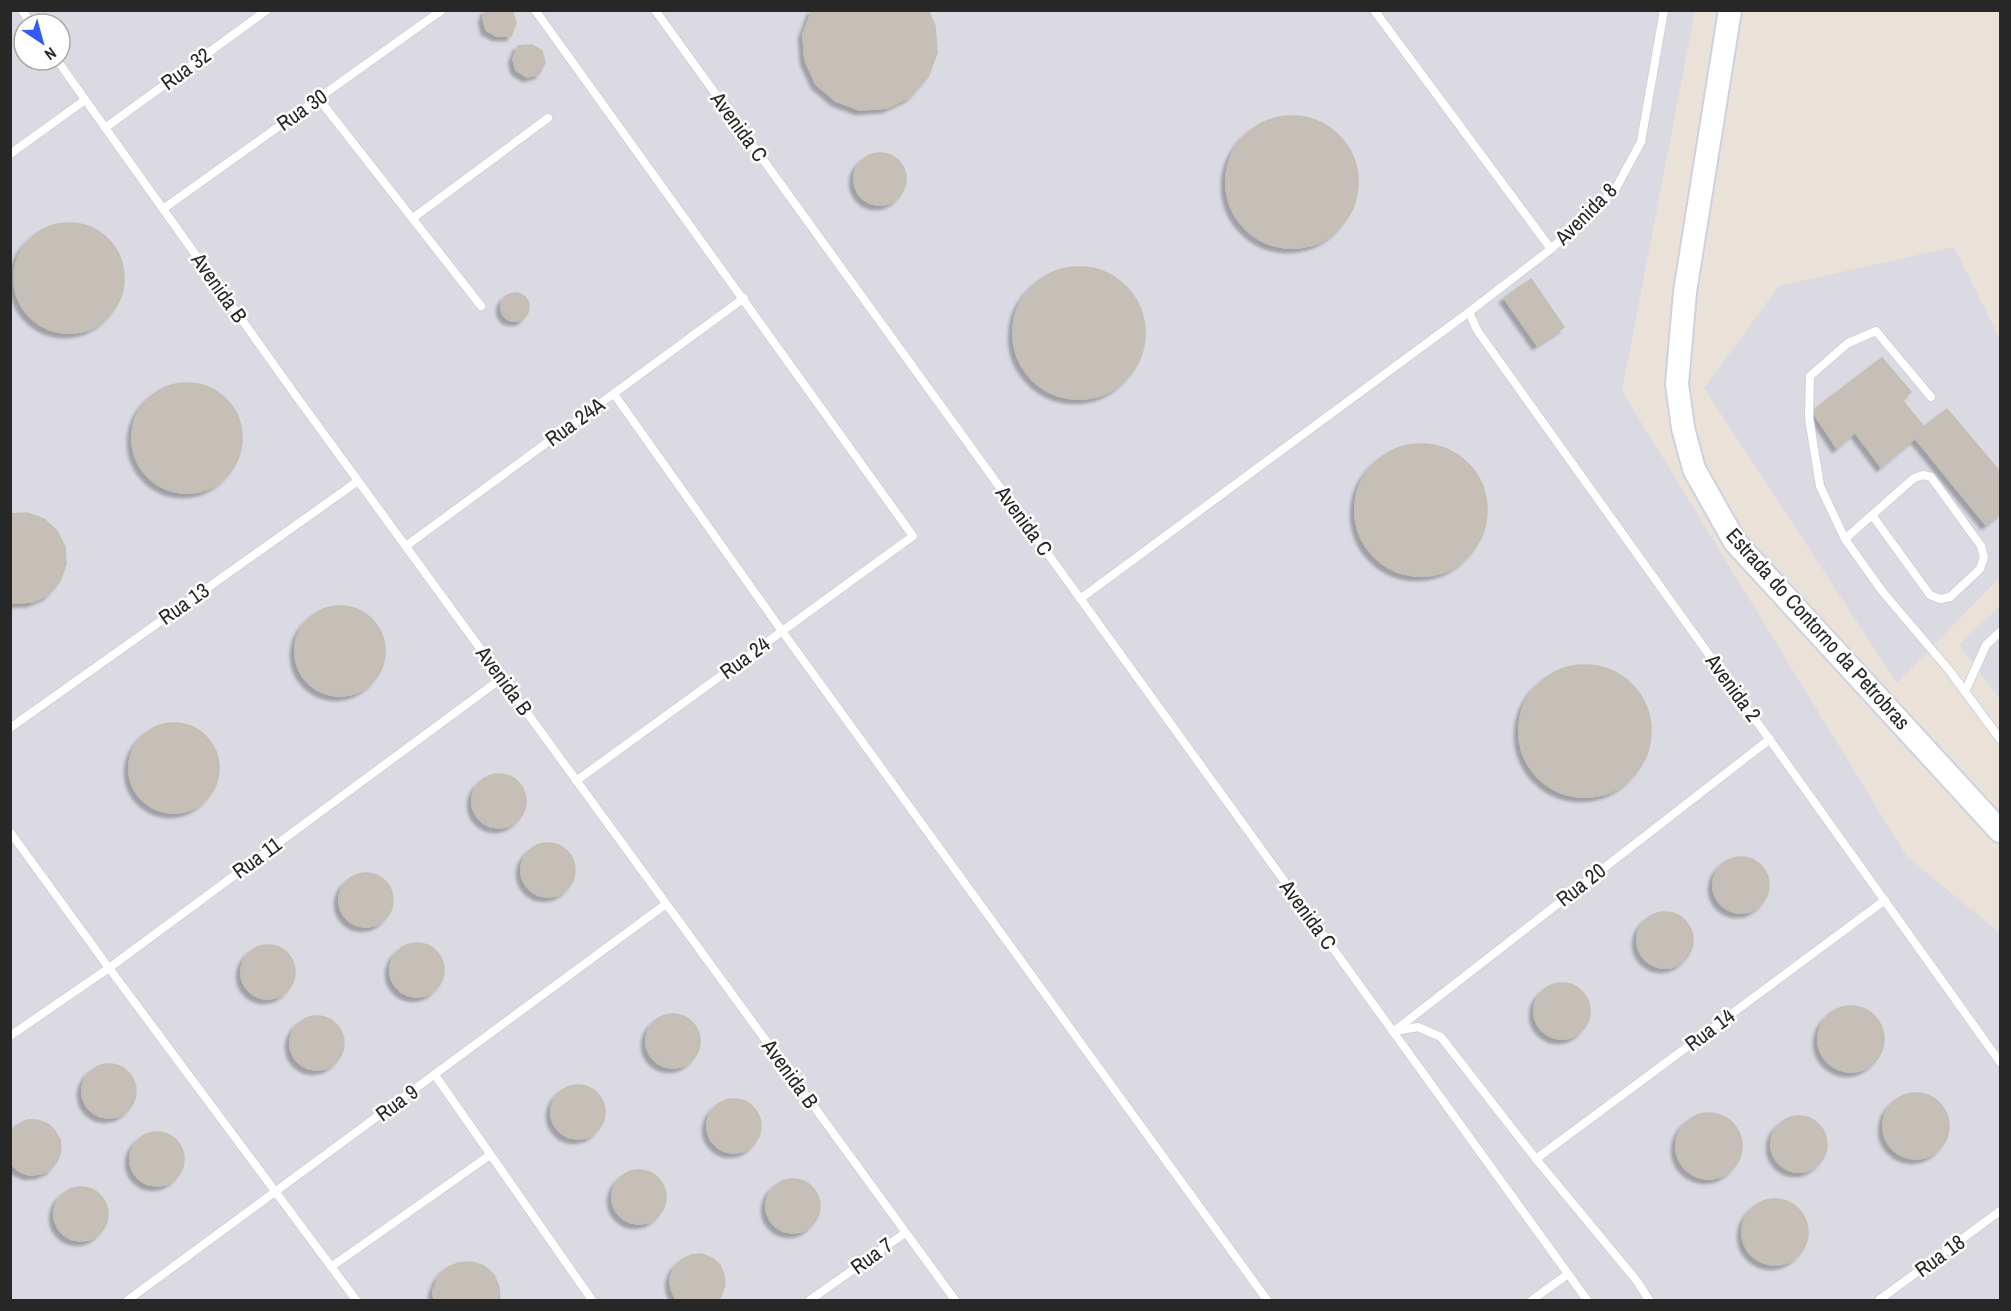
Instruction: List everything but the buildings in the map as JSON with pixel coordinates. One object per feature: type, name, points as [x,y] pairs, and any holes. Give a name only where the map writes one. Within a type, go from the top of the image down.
[{"type":"main road","name":"Estrada do Contorno da Petrobras","points":[[1730,10],[1685,292],[1677,384],[1683,428],[1694,469],[1735,542],[2001,831]]},
{"type":"lane","name":"Rua 32","points":[[105,128],[267,10]]},
{"type":"lane","name":"Rua 30","points":[[163,209],[442,10]]},
{"type":"lane","points":[[535,10],[744,298]]},
{"type":"lane","name":"Avenida C","points":[[655,10],[1587,1300]]},
{"type":"lane","points":[[1374,10],[1551,249]]},
{"type":"lane","name":"Avenida 8","points":[[1080,599],[1469,312],[1551,249],[1616,188],[1641,142],[1664,10]]},
{"type":"lane","name":"Avenida B","points":[[66,72],[358,481],[955,1300]]},
{"type":"lane","points":[[318,99],[481,306]]},
{"type":"lane","points":[[10,154],[86,100]]},
{"type":"lane","points":[[412,218],[548,118]]},
{"type":"lane","name":"Rua 24A","points":[[406,546],[744,298]]},
{"type":"lane","name":"Rua 24","points":[[576,781],[913,536],[744,298]]},
{"type":"lane","name":"Avenida 2","points":[[1469,312],[1477,330],[2001,1062]]},
{"type":"lane","points":[[1931,396],[1876,331],[1848,343],[1809,376],[1809,418],[1820,486],[1845,539],[1882,591],[1949,670],[2001,739]]},
{"type":"lane","points":[[614,394],[782,631],[1267,1300]]},
{"type":"lane","points":[[1845,539],[1872,515],[1914,478],[1923,475],[1931,477],[1981,546],[1984,557],[1980,569],[1950,597],[1940,599],[1930,595],[1872,515]]},
{"type":"lane","name":"Rua 13","points":[[10,728],[358,481]]},
{"type":"lane","points":[[1965,692],[1986,645],[2001,632]]},
{"type":"lane","name":"Rua 11","points":[[10,1036],[108,968],[502,678]]},
{"type":"lane","name":"Rua 20","points":[[1392,1032],[1770,739]]},
{"type":"lane","points":[[10,832],[108,968],[356,1300]]},
{"type":"lane","name":"Rua 14","points":[[1536,1159],[1885,900]]},
{"type":"lane","name":"Rua 9","points":[[128,1300],[666,904]]},
{"type":"lane","points":[[1392,1032],[1418,1027],[1441,1036],[1536,1159],[1637,1281],[1649,1300]]},
{"type":"lane","points":[[435,1075],[592,1300]]},
{"type":"lane","points":[[331,1267],[490,1155]]},
{"type":"lane","name":"Rua 18","points":[[1879,1300],[2001,1211]]},
{"type":"lane","name":"Rua 7","points":[[810,1300],[905,1233]]},
{"type":"lane","points":[[1532,1300],[1568,1275]]},
{"type":"shaded area","points":[[10,11],[1695,11],[1622,391],[1907,857],[2000,933],[2000,1300],[11,1300]]},
{"type":"shaded area","points":[[1954,247],[2000,339],[2000,577],[1897,683],[1704,388],[1779,286]]},
{"type":"shaded area","points":[[2000,606],[2000,699],[1959,645]]}]
